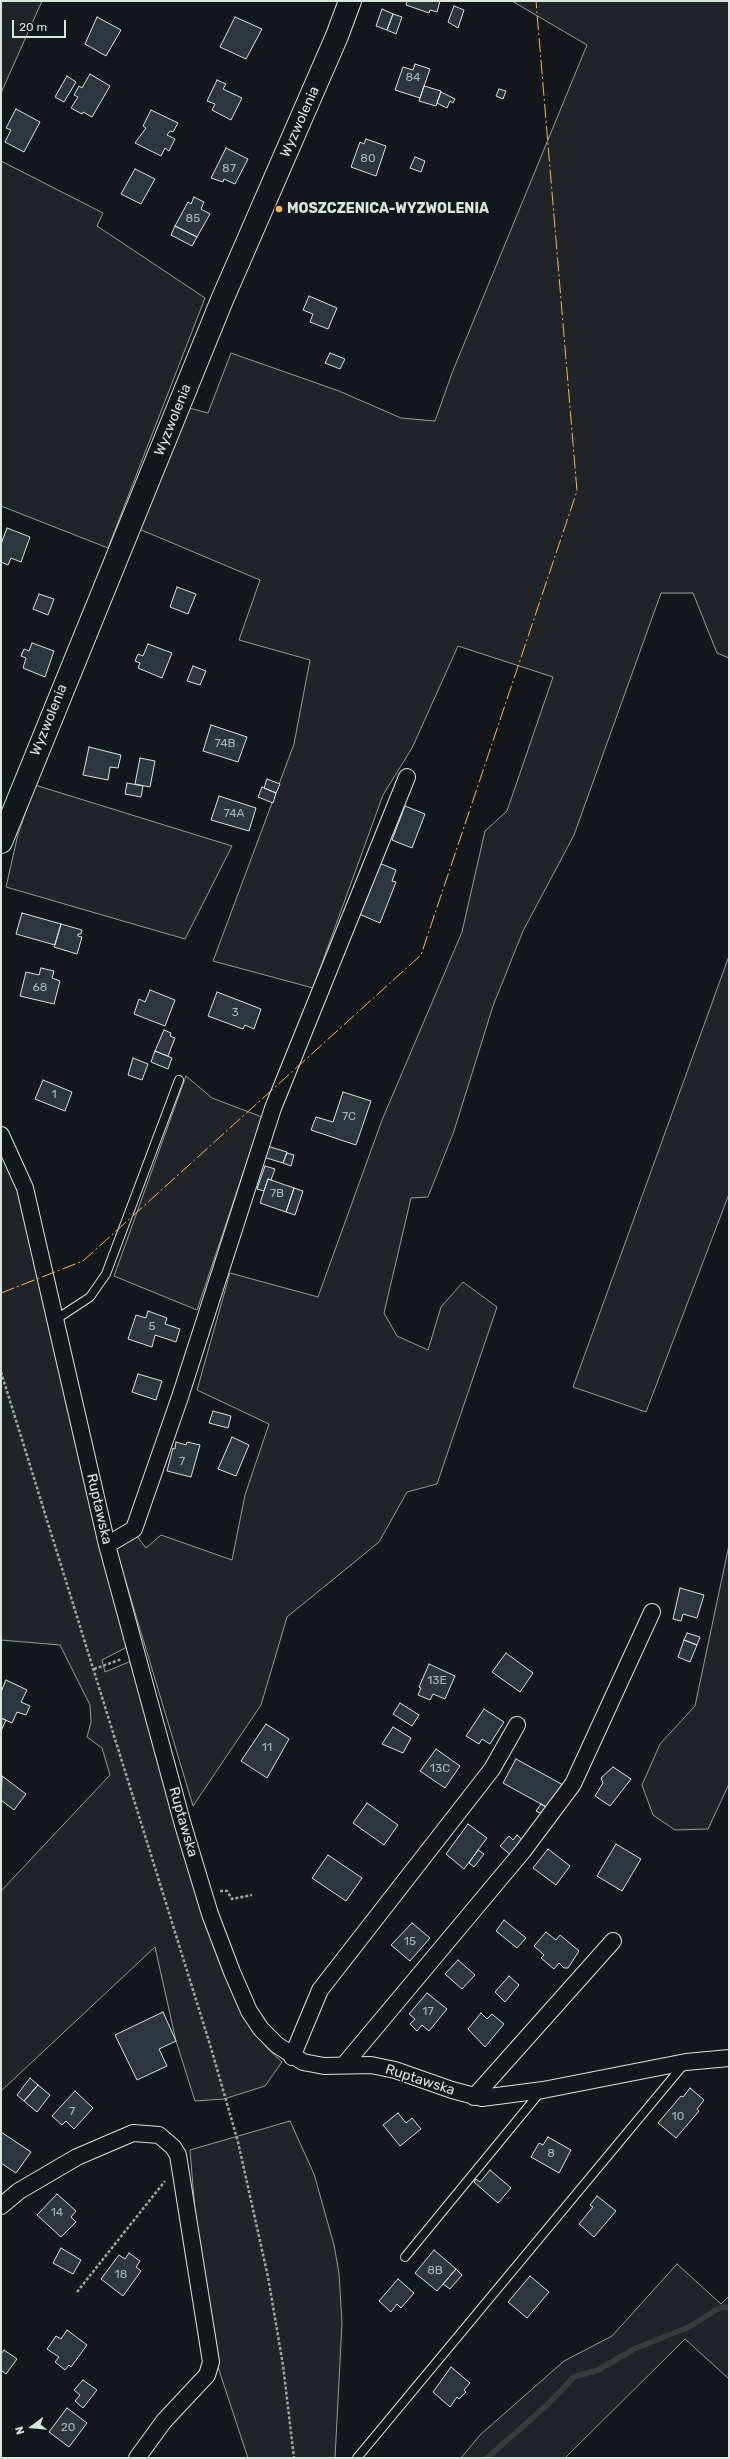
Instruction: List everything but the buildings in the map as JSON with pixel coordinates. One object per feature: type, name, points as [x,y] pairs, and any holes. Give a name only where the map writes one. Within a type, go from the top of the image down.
[{"type":"street","name":"Wyzwolenia","points":[[1,842],[225,293],[337,36],[350,1]]},
{"type":"street","points":[[107,1545],[134,1529],[180,1397],[273,1108],[407,777]]},
{"type":"street","name":"Ruptawska","points":[[1,1135],[25,1188],[107,1545],[204,1894],[232,1972],[249,2011],[261,2029],[292,2057],[303,2062],[324,2066],[344,2064],[371,2065],[395,2070],[474,2097],[492,2098],[543,2090],[686,2062],[729,2058]]},
{"type":"street","points":[[344,2064],[523,1851],[572,1784],[652,1612]]},
{"type":"street","points":[[292,2057],[320,1990],[492,1769],[517,1725]]},
{"type":"street","points":[[474,2097],[613,1941]]},
{"type":"street","points":[[1,2206],[19,2191],[77,2157],[133,2133],[159,2135],[173,2147],[178,2156],[211,2362],[207,2375],[164,2421],[137,2458]]},
{"type":"lane","points":[[55,1320],[90,1296],[106,1274],[178,1080]]},
{"type":"lane","points":[[357,2458],[686,2062]]},
{"type":"lane","points":[[405,2257],[543,2090]]},
{"type":"path","points":[[1,1372],[94,1669],[238,2142],[268,2277],[283,2365],[294,2458]]},
{"type":"path","points":[[94,1669],[137,1652]]},
{"type":"path","points":[[204,1894],[227,1891],[232,1899],[252,1895]]},
{"type":"path","points":[[77,2292],[163,2185],[178,2156]]},
{"type":"shaded area","points":[[1,1],[42,1],[1,93]]},
{"type":"shaded area","points":[[512,1],[729,1],[729,658],[717,653],[693,593],[661,593],[574,835],[523,931],[493,1006],[454,1131],[428,1197],[411,1198],[384,1313],[397,1336],[428,1350],[441,1307],[463,1282],[497,1307],[437,1484],[407,1492],[379,1542],[287,1617],[261,1705],[193,1806],[116,1549],[136,1535],[146,1548],[161,1535],[232,1560],[245,1495],[269,1424],[197,1390],[230,1273],[318,1297],[382,1120],[462,932],[485,831],[507,811],[553,677],[458,646],[412,748],[383,795],[313,988],[213,961],[294,744],[310,660],[239,640],[260,580],[139,529],[189,408],[208,413],[231,353],[339,391],[401,418],[435,421],[452,373],[587,45]]},
{"type":"shaded area","points":[[1,161],[103,213],[97,226],[205,298],[108,548],[1,506]]},
{"type":"shaded area","points":[[35,785],[232,846],[185,939],[6,887],[18,834]]},
{"type":"shaded area","points":[[729,956],[729,1194],[646,1412],[573,1387]]},
{"type":"shaded area","points":[[186,1076],[212,1098],[262,1117],[197,1310],[114,1276]]},
{"type":"shaded area","points":[[1,1151],[18,1188],[129,1646],[102,1660],[105,1672],[131,1661],[248,2024],[267,2048],[282,2062],[265,2086],[224,2099],[195,2101],[176,2041],[155,1947],[1,2091],[1,1891],[110,1775],[102,1748],[87,1737],[91,1722],[90,1705],[60,1645],[1,1640]]},
{"type":"shaded area","points":[[729,1545],[729,1784],[708,1829],[675,1830],[653,1815],[642,1785],[660,1744],[695,1706]]},
{"type":"shaded area","points":[[290,2121],[314,2174],[334,2245],[339,2273],[342,2323],[335,2458],[248,2458],[216,2361],[196,2223],[190,2150]]},
{"type":"shaded area","points":[[677,2264],[721,2304],[729,2296],[729,2379],[685,2339],[565,2458],[461,2458],[480,2435],[564,2361],[612,2336]]},
{"type":"waterway","points":[[487,2458],[547,2405],[574,2377],[598,2370],[634,2349],[689,2327],[716,2310],[723,2307],[729,2308]]},
{"type":"power","points":[[1,1293],[83,1261],[421,955],[577,491],[536,1]]},
{"type":"place","name":"MOSZCZENICA-WYZWOLENIA","points":[[279,209]]}]
